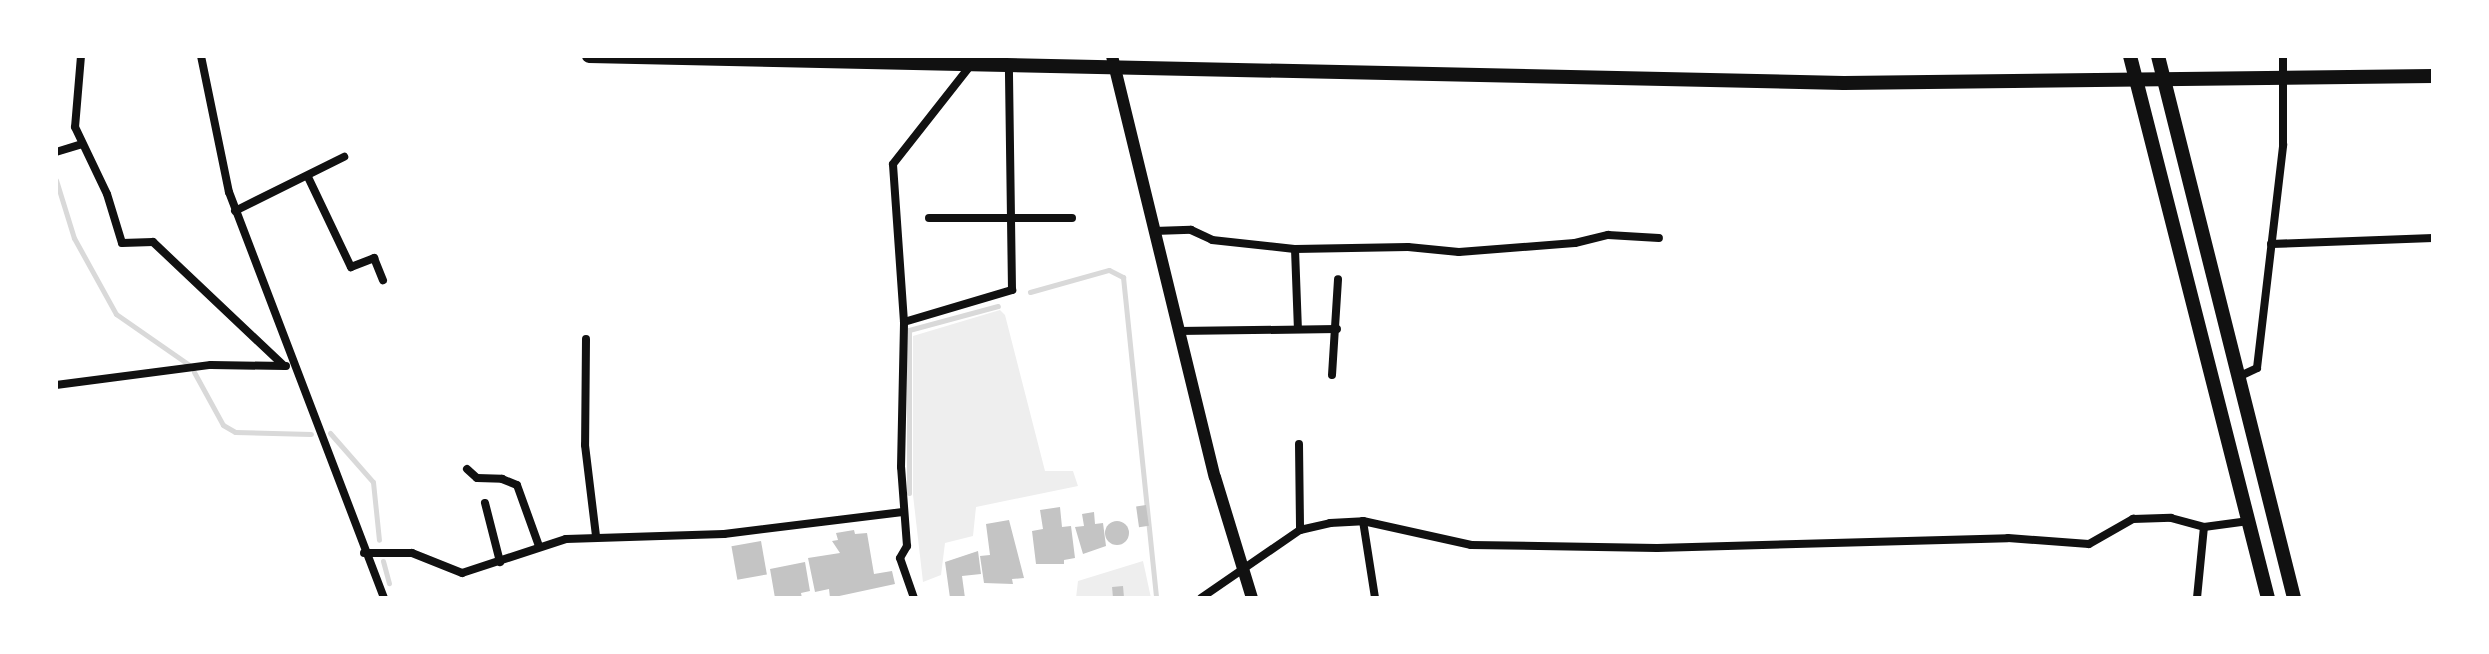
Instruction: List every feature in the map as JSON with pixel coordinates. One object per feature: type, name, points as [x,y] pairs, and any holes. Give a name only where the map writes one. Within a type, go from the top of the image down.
[{"type":"main road","points":[[589,56],[975,60],[1009,64],[1113,60],[1828,83],[2433,76]]},
{"type":"main road","points":[[2130,56],[2268,598]]},
{"type":"main road","points":[[2158,56],[2294,598]]},
{"type":"main road","points":[[1113,60],[1178,331],[1252,598]]},
{"type":"street","points":[[81,56],[75,127],[107,194],[122,243],[153,242],[284,366]]},
{"type":"street","points":[[201,56],[235,211],[364,553],[384,598]]},
{"type":"street","points":[[2238,377],[2257,368],[2283,145],[2283,56]]},
{"type":"street","points":[[914,598],[900,558],[907,546],[903,512],[904,322],[893,164],[975,60]]},
{"type":"street","points":[[904,322],[1012,290],[1009,64]]},
{"type":"street","points":[[56,152],[82,144]]},
{"type":"street","points":[[235,211],[344,157]]},
{"type":"street","points":[[308,177],[351,267],[374,258],[383,280]]},
{"type":"street","points":[[929,218],[1072,218]]},
{"type":"street","points":[[1154,231],[1191,230],[1212,240],[1295,249],[1408,247],[1459,252],[1575,243],[1608,235],[1659,238]]},
{"type":"street","points":[[2271,244],[2433,238]]},
{"type":"street","points":[[1295,249],[1298,329]]},
{"type":"street","points":[[1332,375],[1338,279]]},
{"type":"street","points":[[1178,331],[1337,329]]},
{"type":"street","points":[[586,339],[585,445],[596,536]]},
{"type":"street","points":[[56,385],[211,365],[295,365]]},
{"type":"street","points":[[1299,444],[1300,530]]},
{"type":"street","points":[[467,469],[477,478],[502,479],[517,485],[539,546]]},
{"type":"street","points":[[485,503],[500,562]]},
{"type":"street","points":[[364,553],[412,553],[462,573],[539,546],[596,536],[724,534],[903,512]]},
{"type":"street","points":[[1201,598],[1300,530],[1363,521],[1471,545],[1657,548],[2008,538],[2089,544],[2133,519],[2182,519],[2204,527],[2249,521]]},
{"type":"street","points":[[1363,521],[1375,598]]},
{"type":"street","points":[[2197,598],[2204,527]]},
{"type":"shaded area","points":[[1000,310],[1005,315],[1045,471],[1073,471],[1078,486],[976,507],[973,536],[945,543],[941,575],[923,582],[913,495],[913,336]]},
{"type":"shaded area","points":[[1143,561],[1151,598],[1076,598],[1078,581]]},
{"type":"building","points":[[1146,505],[1149,526],[1139,527],[1136,506]]},
{"type":"building","points":[[1060,507],[1062,527],[1071,526],[1075,558],[1064,560],[1064,564],[1036,564],[1032,531],[1043,529],[1040,510]]},
{"type":"building","points":[[1094,512],[1095,524],[1103,523],[1106,546],[1083,554],[1075,527],[1084,526],[1082,514]]},
{"type":"building","points":[[1009,520],[1024,578],[1012,579],[1013,584],[984,583],[980,556],[990,555],[986,524]]},
{"type":"building","points":[[1117,521],[1128,528],[1129,533],[1122,544],[1117,545],[1106,538],[1105,533],[1112,522]]},
{"type":"building","points":[[854,530],[855,534],[867,533],[874,574],[892,571],[895,584],[830,598],[829,589],[815,592],[808,558],[840,553],[832,541],[838,540],[836,533]]},
{"type":"building","points":[[761,541],[767,574],[737,580],[731,546]]},
{"type":"building","points":[[978,551],[981,574],[962,576],[965,598],[950,598],[945,562]]},
{"type":"building","points":[[805,562],[810,591],[801,593],[802,598],[775,598],[770,569]]},
{"type":"building","points":[[1123,586],[1124,597],[1113,598],[1112,587]]},
{"type":"waterway","points":[[56,180],[74,238],[116,314],[188,364]]},
{"type":"waterway","points":[[1030,292],[1109,270],[1123,277],[1156,598]]},
{"type":"waterway","points":[[909,493],[909,330],[998,306]]},
{"type":"waterway","points":[[194,372],[223,425],[235,432],[311,434]]},
{"type":"waterway","points":[[330,433],[373,482],[379,540]]},
{"type":"waterway","points":[[383,561],[389,583]]}]
